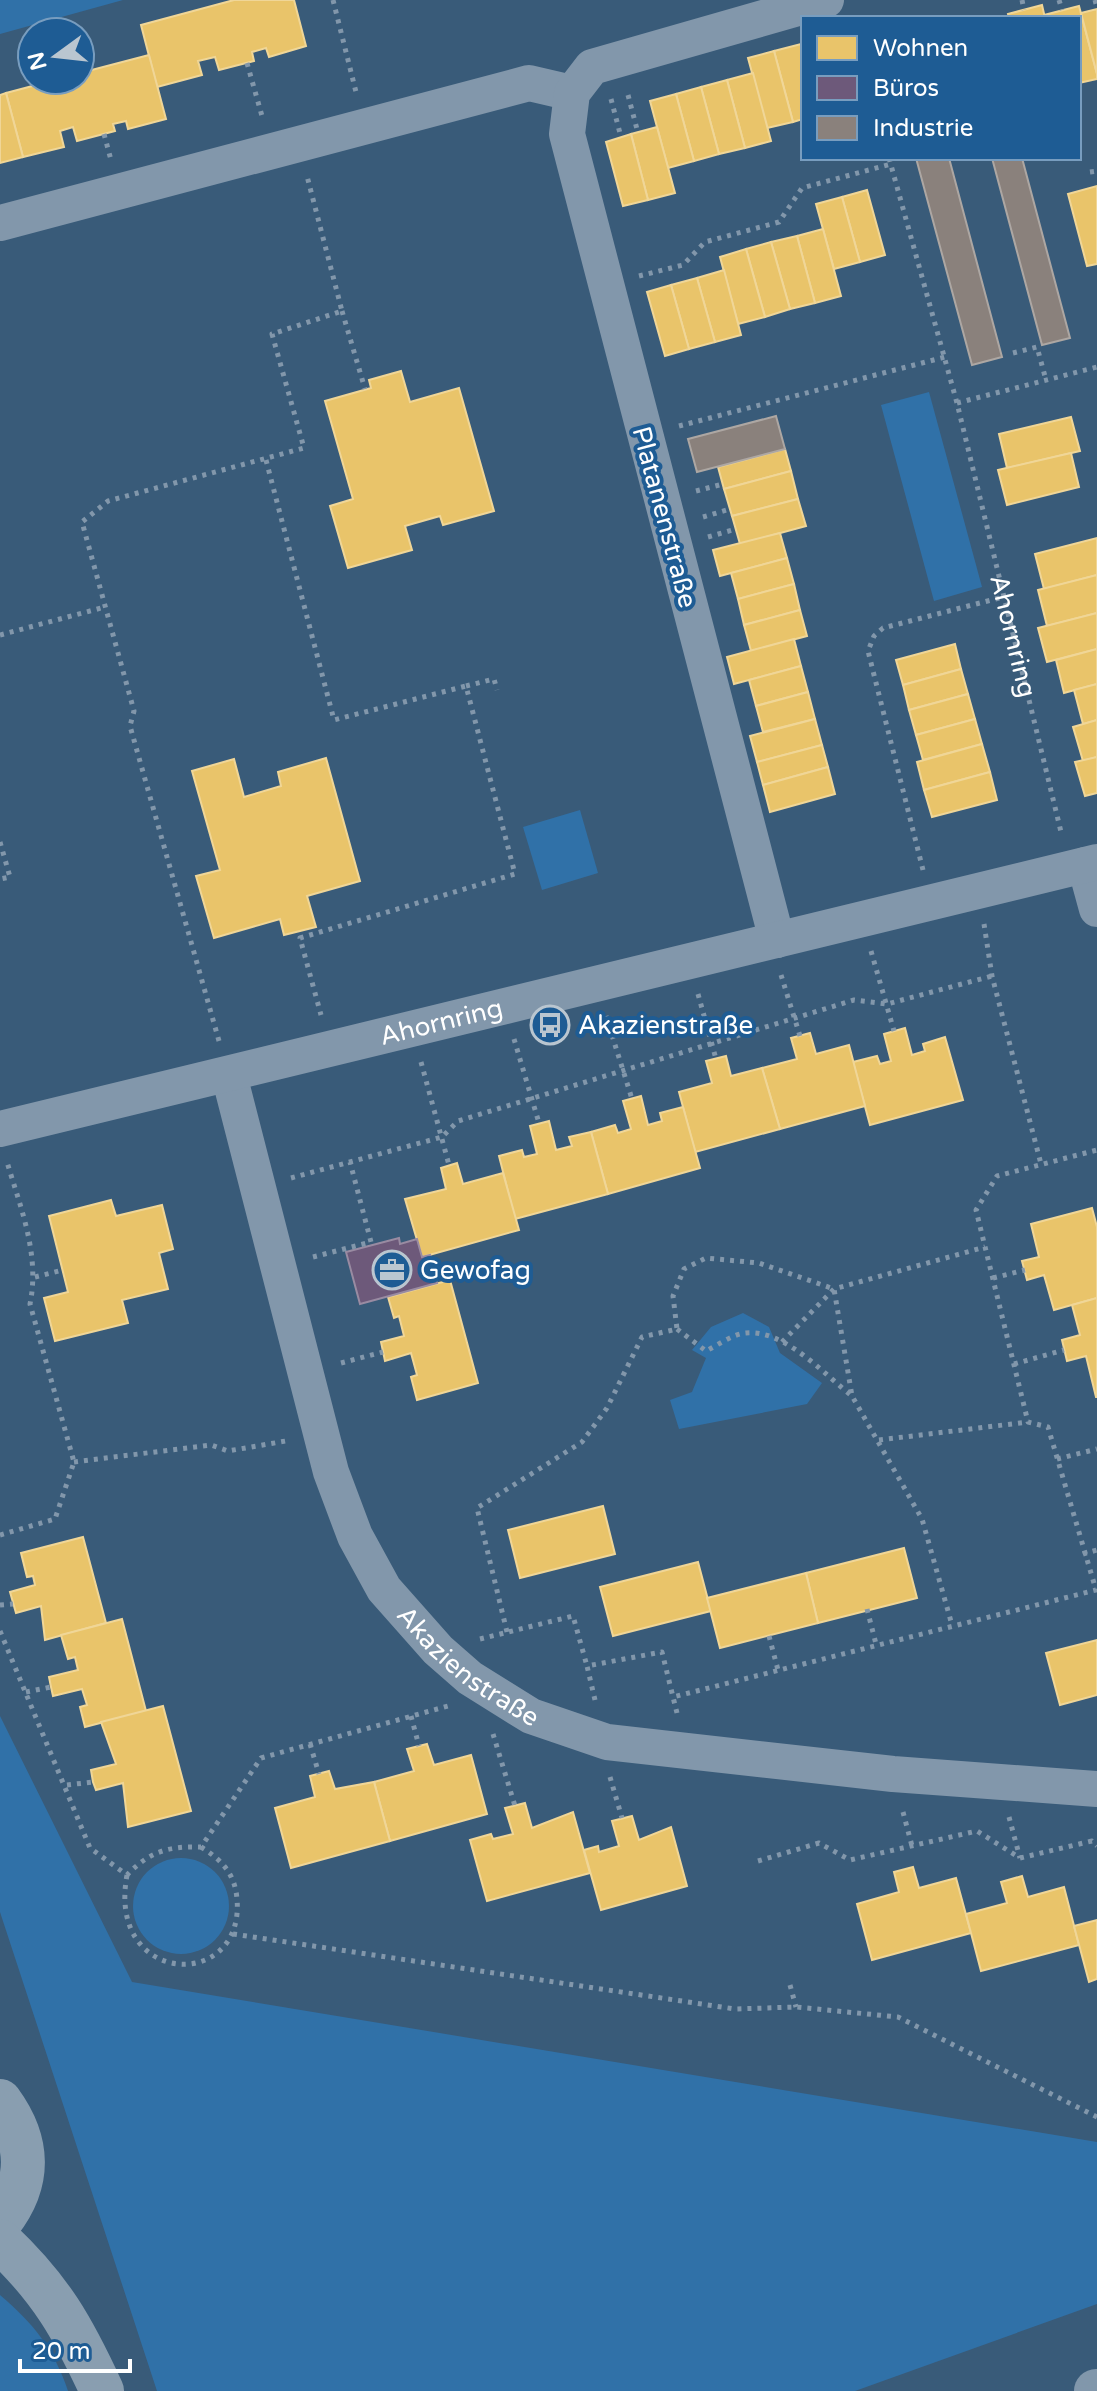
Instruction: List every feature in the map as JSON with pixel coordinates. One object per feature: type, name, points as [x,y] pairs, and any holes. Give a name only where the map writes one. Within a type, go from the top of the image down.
[{"type":"main road","points":[[0,2101],[15,2122],[23,2162],[13,2205],[0,2222]]},
{"type":"main road","points":[[0,2241],[37,2276],[77,2337],[102,2391]]},
{"type":"street","points":[[0,223],[529,83],[572,93],[592,67],[826,0]]},
{"type":"street","name":"Platanenstraße","points":[[572,93],[567,134],[573,164],[777,940]]},
{"type":"street","points":[[1084,865],[1097,909]]},
{"type":"street","name":"Ahornring","points":[[2,1140],[229,1075],[1084,865]]},
{"type":"street","name":"Akazienstraße","points":[[229,1075],[322,1435],[355,1536],[384,1589],[438,1650],[495,1696],[531,1716],[607,1742],[687,1753],[1097,1789]]},
{"type":"path","points":[[333,0],[364,127]]},
{"type":"path","points":[[1022,0],[1024,10]]},
{"type":"path","points":[[1059,0],[1062,10]]},
{"type":"path","points":[[1095,0],[1097,8]]},
{"type":"path","points":[[247,63],[285,148],[342,311],[365,389]]},
{"type":"path","points":[[631,278],[683,265],[705,242],[779,222],[802,188],[890,161]]},
{"type":"path","name":"Ahornring","points":[[890,161],[957,403],[1003,597],[1084,865]]},
{"type":"path","points":[[229,1075],[130,726],[134,711],[82,522],[108,501],[304,448],[272,334],[342,311]]},
{"type":"path","points":[[1013,353],[1037,347],[1046,380]]},
{"type":"path","points":[[644,436],[945,357]]},
{"type":"path","points":[[957,403],[1097,367]]},
{"type":"path","points":[[266,460],[334,720],[494,679],[497,690]]},
{"type":"path","points":[[932,902],[868,651],[874,636],[883,628],[1003,597]]},
{"type":"path","points":[[0,635],[105,607]]},
{"type":"path","points":[[330,1050],[300,935],[515,874],[466,686]]},
{"type":"path","points":[[0,842],[10,877],[0,879]]},
{"type":"path","points":[[980,890],[992,976],[1041,1164]]},
{"type":"path","points":[[862,919],[894,1031]]},
{"type":"path","points":[[688,962],[716,1059]]},
{"type":"path","points":[[258,1187],[442,1137],[458,1121],[794,1017],[854,1000],[887,1004],[992,976]]},
{"type":"path","points":[[596,985],[632,1099]]},
{"type":"path","points":[[504,1007],[539,1123]]},
{"type":"path","points":[[794,1017],[800,1036]]},
{"type":"path","points":[[412,1030],[449,1165]]},
{"type":"path","points":[[0,1535],[55,1519],[74,1462],[30,1304],[35,1277],[30,1241],[2,1140]]},
{"type":"path","points":[[1028,1422],[976,1210],[997,1176],[1097,1150]]},
{"type":"path","points":[[278,1266],[371,1242],[350,1162]]},
{"type":"path","points":[[782,1342],[834,1289],[985,1247]]},
{"type":"path","points":[[834,1289],[759,1263],[706,1258],[684,1269],[673,1296],[677,1329],[706,1351],[744,1332],[764,1333],[782,1342],[852,1396],[922,1519],[952,1625]]},
{"type":"path","points":[[35,1277],[63,1270]]},
{"type":"path","points":[[993,1278],[1025,1270]]},
{"type":"path","points":[[834,1289],[852,1396]]},
{"type":"path","points":[[507,1632],[477,1508],[582,1442],[607,1408],[642,1337],[677,1329]]},
{"type":"path","points":[[1014,1364],[1064,1350]]},
{"type":"path","points":[[305,1372],[383,1352]]},
{"type":"path","points":[[673,1697],[952,1625],[1096,1592],[1048,1427],[1028,1422],[879,1440]]},
{"type":"path","points":[[74,1462],[211,1445],[228,1451],[322,1435]]},
{"type":"path","points":[[1057,1459],[1097,1449]]},
{"type":"path","points":[[1083,1554],[1097,1550]]},
{"type":"path","points":[[0,1605],[13,1604]]},
{"type":"path","points":[[867,1609],[876,1644]]},
{"type":"path","points":[[438,1650],[573,1616],[607,1742]]},
{"type":"path","points":[[0,1631],[67,1785],[90,1848],[127,1875]]},
{"type":"path","points":[[769,1636],[778,1670]]},
{"type":"path","points":[[587,1666],[662,1652],[687,1753]]},
{"type":"path","points":[[26,1692],[51,1687]]},
{"type":"path","points":[[201,1847],[261,1758],[495,1696],[490,1726],[515,1806]]},
{"type":"path","points":[[411,1716],[419,1746]]},
{"type":"path","points":[[310,1744],[319,1774]]},
{"type":"path","points":[[67,1785],[93,1782]]},
{"type":"path","points":[[758,1861],[819,1843],[850,1860],[977,1831],[1020,1858],[1092,1841],[1097,1846]]},
{"type":"path","points":[[171,1846],[201,1847],[220,1859],[236,1884],[238,1911],[233,1934],[221,1952],[202,1962],[171,1964],[143,1951],[127,1924],[124,1892],[127,1875],[144,1857],[171,1846]]},
{"type":"path","points":[[233,1934],[735,2009],[796,2007],[898,2017],[1097,2117]]},
{"type":"path","points":[[790,1985],[796,2007]]},
{"type":"shaded area","points":[[0,0],[123,0],[65,16],[16,16],[16,30],[0,34]]},
{"type":"shaded area","points":[[929,392],[982,587],[934,601],[881,405]]},
{"type":"shaded area","points":[[580,810],[598,873],[542,890],[523,827]]},
{"type":"shaded area","points":[[743,1313],[769,1327],[780,1353],[822,1383],[807,1404],[679,1429],[670,1400],[692,1392],[706,1358],[692,1350],[711,1327]]},
{"type":"shaded area","points":[[0,1716],[132,1982],[1097,2142],[1097,2304],[855,2391],[157,2391],[0,1912]]},
{"type":"shaded area","points":[[181,1858],[199,1862],[215,1872],[225,1888],[229,1906],[225,1924],[215,1940],[199,1950],[181,1954],[163,1950],[147,1940],[137,1924],[133,1906],[137,1888],[147,1872],[163,1862]]},
{"type":"shaded area","points":[[0,2295],[41,2338],[56,2362],[68,2391],[0,2391]]},
{"type":"building: Wohnen","points":[[234,0],[294,0],[306,46],[269,57],[266,48],[252,52],[254,61],[219,70],[215,57],[198,61],[202,75],[157,87],[141,25]]},
{"type":"building: Wohnen","points":[[1042,5],[1045,16],[1008,16]]},
{"type":"building: Wohnen","points":[[1079,6],[1097,79],[1081,83],[1081,16],[1044,15]]},
{"type":"building: Wohnen","points":[[1097,9],[1097,74],[1081,13]]},
{"type":"building: Wohnen","points":[[801,44],[801,120],[793,122],[774,51]]},
{"type":"building: Wohnen","points":[[774,51],[793,122],[767,128],[748,58]]},
{"type":"building: Wohnen","points":[[149,55],[166,119],[128,129],[126,121],[113,124],[115,131],[77,141],[73,127],[60,131],[64,147],[23,157],[6,93],[16,90],[16,96],[96,96],[96,69]]},
{"type":"building: Wohnen","points":[[753,73],[771,141],[745,148],[727,80]]},
{"type":"building: Wohnen","points":[[727,80],[745,148],[719,154],[701,87]]},
{"type":"building: Wohnen","points":[[701,87],[719,154],[694,161],[676,94]]},
{"type":"building: Wohnen","points":[[6,93],[23,157],[0,163],[0,95]]},
{"type":"building: Wohnen","points":[[676,94],[694,161],[668,168],[650,101]]},
{"type":"building: Wohnen","points":[[657,127],[675,193],[648,200],[631,134]]},
{"type":"building: Wohnen","points":[[631,134],[648,200],[623,206],[606,142]]},
{"type":"building: Wohnen","points":[[1097,186],[1097,264],[1087,266],[1068,194]]},
{"type":"building: Wohnen","points":[[867,190],[885,255],[860,262],[842,197]]},
{"type":"building: Wohnen","points":[[842,197],[860,262],[834,269],[816,204]]},
{"type":"building: Wohnen","points":[[823,229],[841,296],[815,303],[797,236]]},
{"type":"building: Wohnen","points":[[797,236],[815,303],[790,309],[771,242]]},
{"type":"building: Wohnen","points":[[771,242],[790,309],[765,317],[746,249]]},
{"type":"building: Wohnen","points":[[746,249],[765,317],[738,324],[720,257]]},
{"type":"building: Wohnen","points":[[724,270],[741,335],[715,342],[697,278]]},
{"type":"building: Wohnen","points":[[697,278],[715,342],[689,349],[671,285]]},
{"type":"building: Wohnen","points":[[671,285],[689,349],[665,356],[647,292]]},
{"type":"building: Wohnen","points":[[401,371],[410,402],[459,388],[494,511],[443,525],[440,516],[405,526],[412,550],[348,568],[330,506],[353,499],[325,401],[371,388],[369,380]]},
{"type":"building: Wohnen","points":[[1071,417],[1080,451],[1007,468],[999,434]]},
{"type":"building: Wohnen","points":[[785,449],[791,471],[724,489],[718,467]]},
{"type":"building: Wohnen","points":[[1071,453],[1079,487],[1007,505],[998,470]]},
{"type":"building: Wohnen","points":[[791,471],[798,499],[732,516],[724,489]]},
{"type":"building: Wohnen","points":[[798,499],[806,526],[740,544],[732,516]]},
{"type":"building: Wohnen","points":[[780,533],[787,558],[720,576],[713,550]]},
{"type":"building: Wohnen","points":[[1097,538],[1097,575],[1044,589],[1035,554]]},
{"type":"building: Wohnen","points":[[787,558],[794,584],[738,599],[731,573]]},
{"type":"building: Wohnen","points":[[1097,575],[1097,613],[1047,626],[1038,590]]},
{"type":"building: Wohnen","points":[[794,584],[800,610],[744,625],[738,599]]},
{"type":"building: Wohnen","points":[[800,610],[807,636],[751,651],[744,625]]},
{"type":"building: Wohnen","points":[[1097,613],[1097,649],[1047,662],[1038,628]]},
{"type":"building: Wohnen","points":[[794,639],[801,666],[734,684],[727,657]]},
{"type":"building: Wohnen","points":[[955,644],[961,669],[903,685],[896,660]]},
{"type":"building: Wohnen","points":[[1097,649],[1097,684],[1064,693],[1056,660]]},
{"type":"building: Wohnen","points":[[801,666],[808,692],[756,706],[749,680]]},
{"type":"building: Wohnen","points":[[961,669],[968,694],[909,710],[903,685]]},
{"type":"building: Wohnen","points":[[1097,684],[1097,720],[1083,724],[1074,690]]},
{"type":"building: Wohnen","points":[[808,692],[815,719],[763,732],[756,706]]},
{"type":"building: Wohnen","points":[[968,694],[975,719],[916,735],[909,710]]},
{"type":"building: Wohnen","points":[[815,719],[822,745],[757,762],[750,736]]},
{"type":"building: Wohnen","points":[[975,719],[982,744],[923,760],[916,735]]},
{"type":"building: Wohnen","points":[[1097,720],[1097,757],[1083,761],[1073,727]]},
{"type":"building: Wohnen","points":[[982,744],[990,772],[924,790],[917,762]]},
{"type":"building: Wohnen","points":[[822,745],[828,767],[763,785],[757,762]]},
{"type":"building: Wohnen","points":[[1097,757],[1097,793],[1085,796],[1075,762]]},
{"type":"building: Wohnen","points":[[326,758],[360,881],[307,896],[316,927],[284,935],[280,919],[214,938],[196,876],[220,870],[192,771],[234,759],[244,797],[281,786],[278,772]]},
{"type":"building: Wohnen","points":[[828,767],[835,794],[770,812],[763,785]]},
{"type":"building: Wohnen","points":[[990,772],[997,800],[932,817],[924,790]]},
{"type":"building: Wohnen","points":[[905,1028],[912,1055],[925,1051],[923,1044],[945,1037],[963,1100],[870,1125],[853,1062],[877,1056],[880,1064],[891,1061],[884,1034]]},
{"type":"building: Wohnen","points":[[810,1033],[816,1054],[849,1045],[865,1106],[780,1129],[762,1068],[797,1059],[791,1038]]},
{"type":"building: Wohnen","points":[[726,1056],[731,1076],[762,1068],[780,1129],[695,1152],[679,1092],[712,1083],[706,1061]]},
{"type":"building: Wohnen","points":[[641,1096],[648,1125],[662,1121],[660,1113],[683,1107],[700,1168],[608,1194],[591,1132],[615,1125],[618,1133],[631,1129],[623,1101]]},
{"type":"building: Wohnen","points":[[549,1121],[556,1150],[572,1146],[569,1137],[591,1132],[608,1194],[515,1219],[499,1156],[522,1150],[524,1157],[537,1154],[530,1126]]},
{"type":"building: Wohnen","points":[[457,1163],[463,1184],[503,1173],[519,1230],[422,1257],[405,1199],[446,1189],[441,1168]]},
{"type":"building: Wohnen","points":[[111,1200],[116,1216],[162,1205],[173,1249],[159,1253],[168,1289],[122,1300],[128,1323],[55,1341],[44,1298],[68,1292],[49,1216]]},
{"type":"building: Wohnen","points":[[1092,1208],[1097,1227],[1097,1298],[1054,1310],[1044,1275],[1027,1280],[1022,1261],[1039,1257],[1031,1224]]},
{"type":"building: Wohnen","points":[[450,1280],[478,1383],[417,1400],[411,1377],[417,1375],[411,1353],[385,1361],[381,1342],[404,1336],[399,1316],[394,1318],[388,1297]]},
{"type":"building: Wohnen","points":[[1097,1298],[1096,1397],[1086,1356],[1067,1361],[1062,1340],[1080,1335],[1072,1305]]},
{"type":"building: Wohnen","points":[[603,1506],[615,1554],[520,1578],[508,1530]]},
{"type":"building: Wohnen","points":[[83,1537],[106,1623],[45,1640],[41,1606],[16,1613],[10,1592],[35,1585],[33,1576],[27,1577],[21,1553]]},
{"type":"building: Wohnen","points":[[904,1548],[917,1598],[818,1623],[806,1573]]},
{"type":"building: Wohnen","points":[[698,1562],[711,1611],[613,1636],[600,1587]]},
{"type":"building: Wohnen","points":[[806,1573],[818,1623],[720,1648],[707,1598]]},
{"type":"building: Wohnen","points":[[122,1619],[146,1711],[85,1727],[80,1707],[87,1705],[82,1689],[53,1696],[49,1677],[78,1670],[75,1657],[68,1659],[61,1635]]},
{"type":"building: Wohnen","points":[[1097,1640],[1097,1695],[1060,1705],[1046,1653]]},
{"type":"building: Wohnen","points":[[163,1706],[191,1811],[128,1827],[123,1783],[96,1790],[93,1782],[91,1770],[116,1764],[101,1722]]},
{"type":"building: Wohnen","points":[[427,1744],[434,1765],[471,1755],[487,1814],[390,1841],[374,1782],[414,1771],[407,1749]]},
{"type":"building: Wohnen","points":[[329,1771],[335,1789],[374,1782],[390,1841],[291,1868],[275,1808],[315,1797],[310,1776]]},
{"type":"building: Wohnen","points":[[525,1803],[532,1828],[573,1812],[590,1873],[487,1901],[470,1840],[491,1834],[493,1839],[513,1834],[505,1808]]},
{"type":"building: Wohnen","points":[[632,1816],[639,1840],[671,1827],[687,1886],[601,1910],[584,1850],[598,1846],[599,1852],[619,1846],[612,1821]]},
{"type":"building: Wohnen","points":[[913,1867],[919,1888],[956,1878],[971,1933],[872,1960],[857,1904],[899,1892],[894,1872]]},
{"type":"building: Wohnen","points":[[1022,1876],[1028,1897],[1064,1887],[1079,1945],[981,1971],[966,1914],[1007,1903],[1001,1882]]},
{"type":"building: Wohnen","points":[[1097,1920],[1097,1979],[1089,1982],[1074,1926]]},
{"type":"building: Büros","name":"Gewofag","points":[[399,1238],[400,1244],[417,1239],[422,1257],[430,1255],[437,1283],[360,1304],[346,1252]]},
{"type":"building: Industrie","points":[[917,160],[950,160],[1002,357],[972,365]]},
{"type":"building: Industrie","points":[[993,160],[1023,160],[1070,338],[1042,345]]},
{"type":"building: Industrie","points":[[776,416],[785,449],[697,472],[688,439]]},
{"type":"place","name":"Akazienstraße","points":[[550,1025]]},
{"type":"place","name":"Gewofag","points":[[392,1270]]}]
